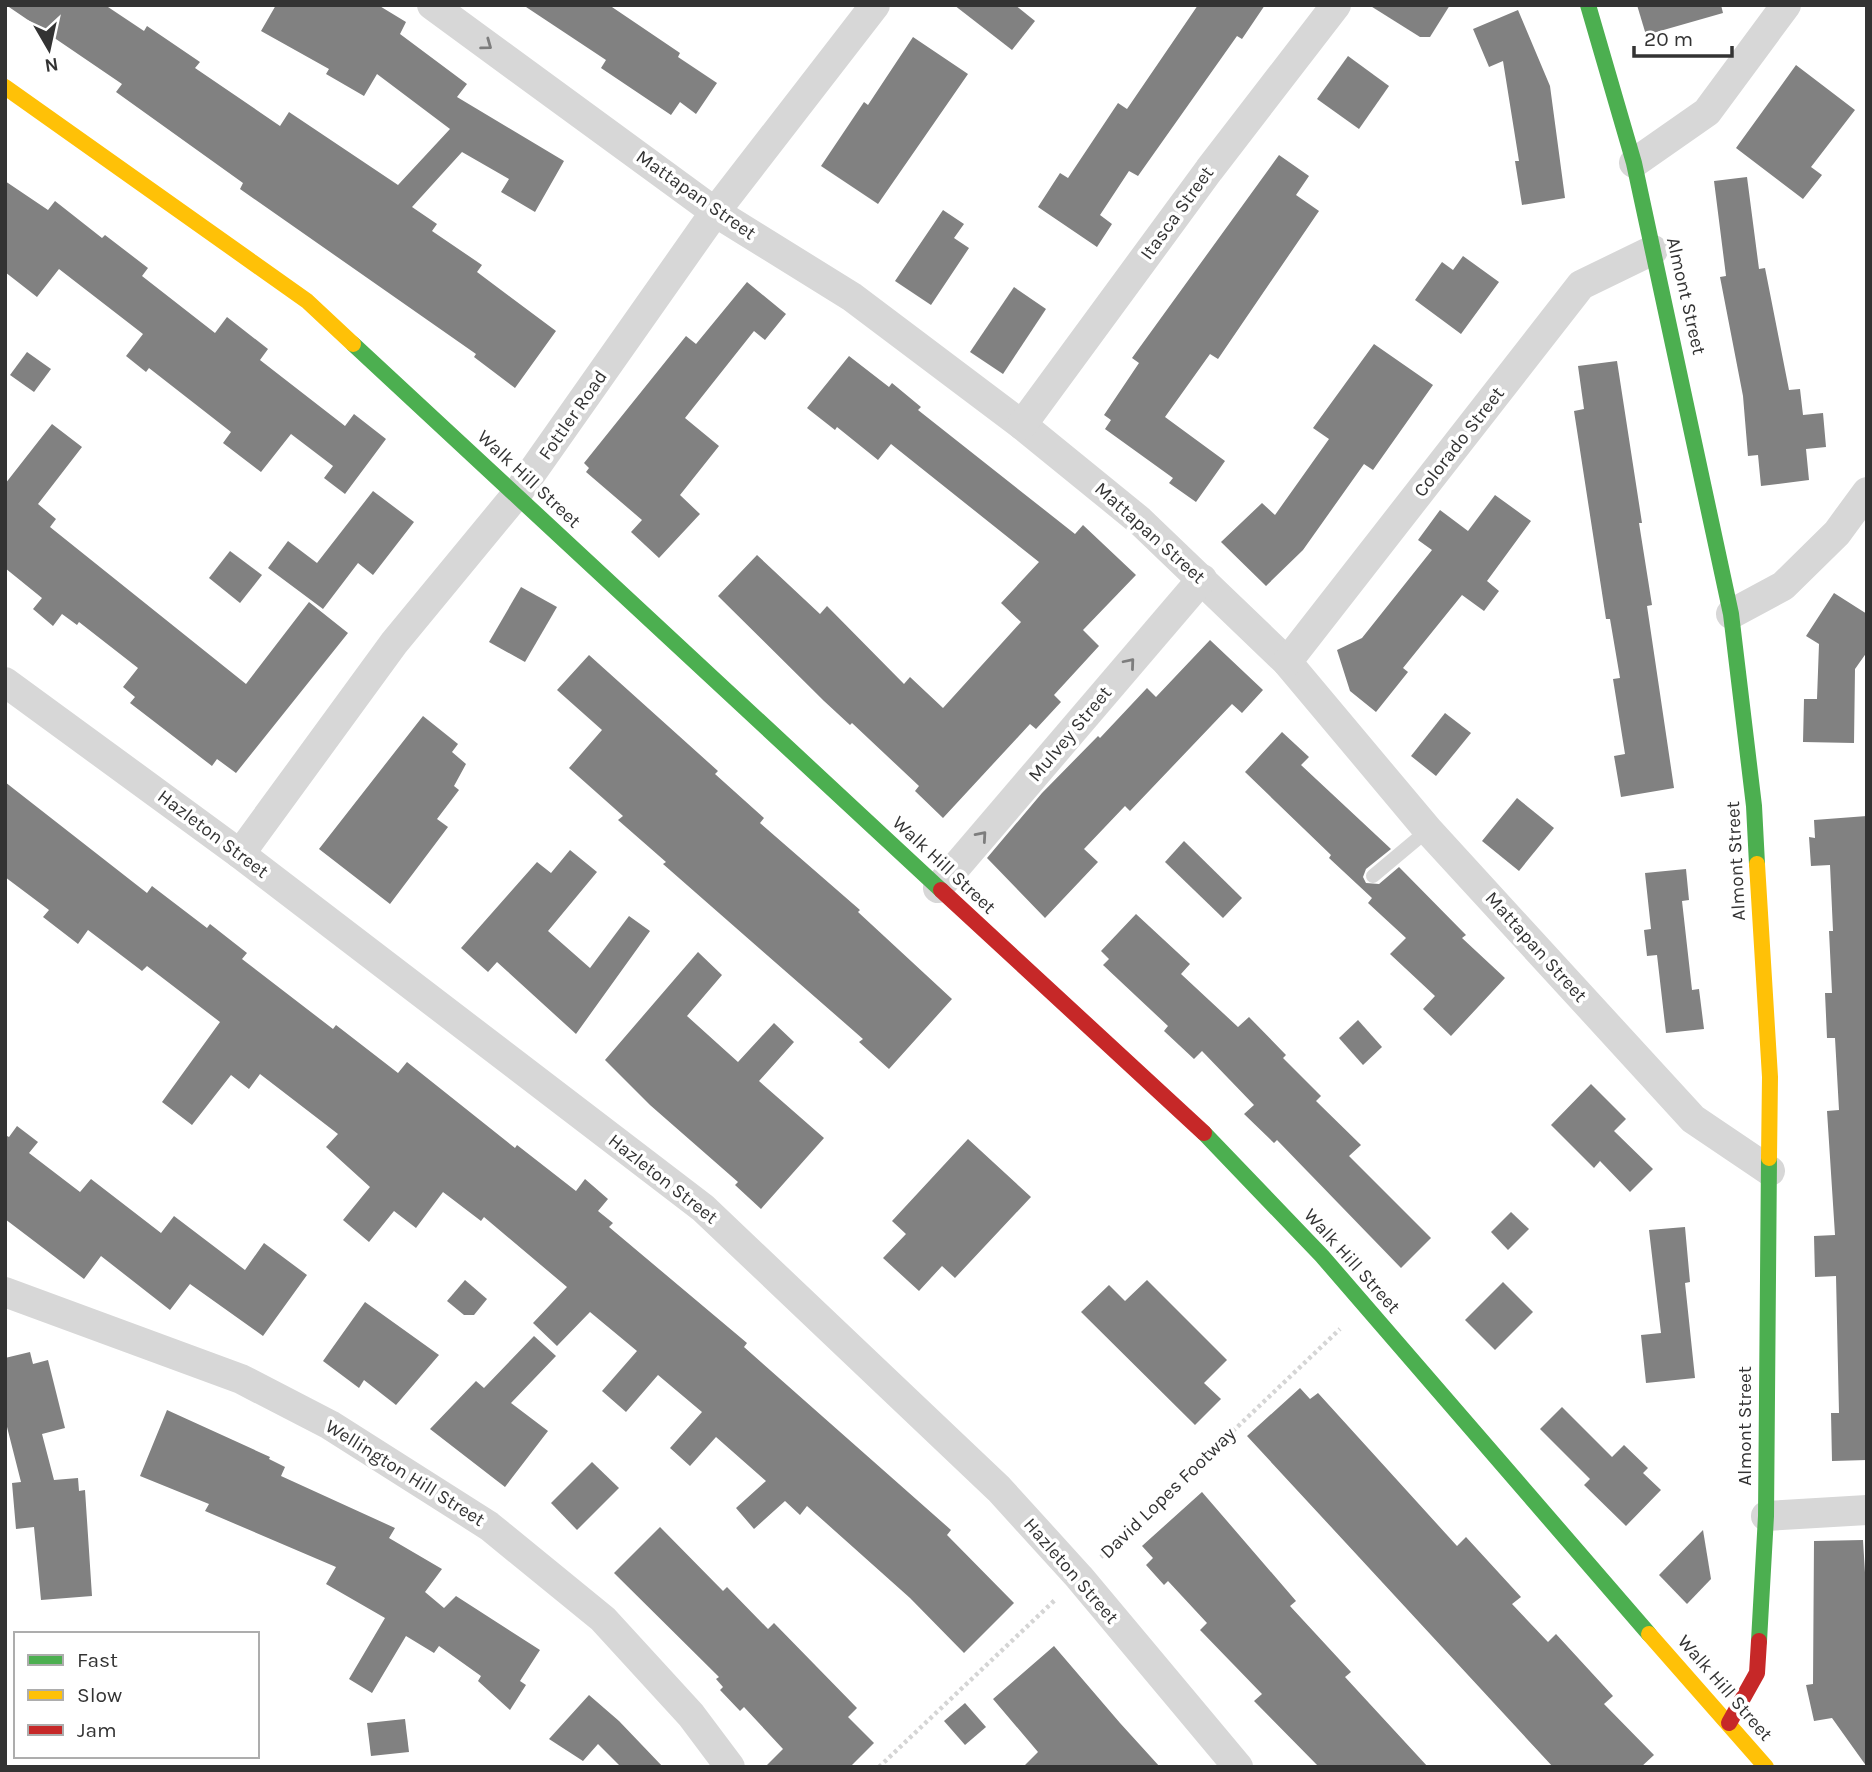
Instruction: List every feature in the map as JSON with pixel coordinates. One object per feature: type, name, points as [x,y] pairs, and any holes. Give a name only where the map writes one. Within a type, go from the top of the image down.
[{"type":"main road","name":"Almont Street","points":[[1588,5],[1634,163],[1731,614],[1754,806],[1770,1077],[1766,1516],[1757,1673],[1728,1723]]},
{"type":"main road","name":"Walk Hill Street","points":[[5,88],[307,301],[938,888],[1181,1109],[1322,1256],[1556,1530],[1766,1767]]},
{"type":"street","name":"Mattapan Street","points":[[432,5],[715,212],[852,297],[1022,425],[1140,521],[1287,662],[1428,830],[1693,1119],[1770,1171]]},
{"type":"street","name":"Fottler Road","points":[[240,854],[394,643],[516,495],[715,212],[875,5]]},
{"type":"street","name":"Itasca Street","points":[[1022,425],[1209,170],[1336,5]]},
{"type":"street","points":[[1634,163],[1707,112],[1786,5]]},
{"type":"street","name":"Colorado Street","points":[[1287,662],[1581,285],[1653,250]]},
{"type":"street","points":[[1731,614],[1783,586],[1837,533],[1867,492]]},
{"type":"street","name":"Mulvey Street","points":[[938,888],[1202,579]]},
{"type":"street","name":"Hazleton Street","points":[[5,682],[240,854],[703,1208],[959,1450],[1079,1577],[1238,1767]]},
{"type":"street","name":"Wellington Hill Street","points":[[5,1292],[242,1379],[330,1424],[489,1526],[603,1619],[691,1715],[730,1767]]},
{"type":"street","points":[[1766,1516],[1867,1510]]},
{"type":"lane","points":[[1373,876],[1428,830]]},
{"type":"path","name":"David Lopes Footway","points":[[879,1767],[1364,1306]]},
{"type":"building","points":[[6,5],[105,5],[144,31],[147,26],[200,62],[195,68],[280,126],[289,112],[398,185],[450,129],[377,74],[364,96],[326,74],[329,69],[261,31],[276,5],[378,5],[406,22],[400,34],[467,84],[457,97],[564,161],[535,212],[501,192],[509,179],[462,152],[412,207],[437,224],[432,231],[482,265],[477,272],[556,331],[515,388],[474,357],[476,354],[240,189],[243,183],[116,92],[122,84]]},
{"type":"building","points":[[523,5],[609,5],[680,53],[678,57],[717,83],[696,114],[680,102],[671,115],[601,68],[606,60]]},
{"type":"building","points":[[954,5],[1015,5],[1035,21],[1012,50]]},
{"type":"building","points":[[1198,5],[1265,5],[1242,39],[1237,36],[1138,176],[1129,171],[1100,215],[1112,224],[1097,247],[1038,207],[1060,173],[1068,178],[1118,103],[1127,109]]},
{"type":"building","points":[[1369,5],[1450,5],[1430,37],[1420,37]]},
{"type":"building","points":[[1637,5],[1721,5],[1723,13],[1646,35]]},
{"type":"building","points":[[1518,10],[1550,86],[1565,198],[1522,205],[1515,161],[1519,161],[1503,61],[1489,67],[1473,29]]},
{"type":"building","points":[[913,37],[968,74],[878,204],[821,166],[864,102],[868,105]]},
{"type":"building","points":[[1348,56],[1389,86],[1359,129],[1317,99]]},
{"type":"building","points":[[1796,65],[1855,110],[1811,167],[1822,175],[1803,199],[1736,148]]},
{"type":"building","points":[[1279,155],[1309,176],[1296,195],[1319,211],[1218,359],[1210,354],[1165,417],[1225,461],[1196,502],[1169,483],[1173,478],[1105,429],[1111,420],[1104,415],[1139,363],[1132,358]]},
{"type":"building","points":[[1747,177],[1759,269],[1765,268],[1789,390],[1800,389],[1803,415],[1823,413],[1826,447],[1806,449],[1809,480],[1761,486],[1758,455],[1748,456],[1743,396],[1720,277],[1726,276],[1714,181]]},
{"type":"building","points":[[5,181],[48,210],[55,201],[102,238],[105,235],[148,268],[142,276],[215,333],[227,317],[268,349],[260,360],[345,426],[354,414],[386,439],[345,494],[324,478],[333,466],[291,434],[261,472],[223,443],[231,432],[149,368],[146,372],[126,356],[143,334],[59,269],[37,297],[5,272]]},
{"type":"building","points":[[943,210],[964,224],[954,238],[969,248],[931,305],[895,281]]},
{"type":"building","points":[[1463,256],[1499,282],[1461,334],[1415,300],[1442,262],[1453,270]]},
{"type":"building","points":[[747,282],[786,314],[765,340],[754,331],[685,418],[719,446],[680,495],[700,514],[659,558],[631,532],[642,520],[586,472],[589,468],[584,463],[686,336],[696,344]]},
{"type":"building","points":[[1014,287],[1046,309],[1003,374],[970,352]]},
{"type":"building","points":[[1374,344],[1433,385],[1373,470],[1364,464],[1303,550],[1266,586],[1221,542],[1262,503],[1275,515],[1329,439],[1313,428]]},
{"type":"building","points":[[27,352],[51,369],[34,392],[10,375]]},
{"type":"building","points":[[849,356],[889,387],[892,383],[921,407],[918,410],[1075,534],[1083,525],[1136,575],[1083,630],[1099,646],[1054,695],[1061,702],[1036,729],[1030,724],[943,818],[915,791],[919,786],[852,723],[850,725],[824,701],[718,596],[757,555],[820,614],[827,606],[904,684],[910,677],[943,708],[1021,622],[1001,603],[1039,562],[891,444],[878,460],[837,427],[835,430],[807,408]]},
{"type":"building","points":[[1617,361],[1642,523],[1639,523],[1652,605],[1647,606],[1674,788],[1621,797],[1614,756],[1625,754],[1613,679],[1620,678],[1610,619],[1606,619],[1574,411],[1584,409],[1578,366]]},
{"type":"building","points":[[52,424],[82,447],[38,504],[56,519],[50,527],[246,684],[309,602],[348,633],[236,773],[217,759],[212,766],[130,703],[135,697],[123,687],[138,668],[79,622],[77,625],[62,614],[53,626],[33,609],[42,598],[5,568],[5,484]]},
{"type":"building","points":[[373,491],[414,522],[373,575],[358,563],[323,609],[268,568],[288,541],[317,563]]},
{"type":"building","points":[[1495,495],[1531,521],[1487,581],[1499,591],[1484,611],[1462,595],[1403,668],[1408,672],[1376,712],[1350,691],[1337,650],[1362,638],[1432,550],[1418,540],[1440,510],[1468,531]]},
{"type":"building","points":[[230,551],[262,575],[240,603],[209,578]]},
{"type":"building","points":[[521,587],[557,607],[525,662],[489,642]]},
{"type":"building","points":[[1834,593],[1867,614],[1867,652],[1855,669],[1854,743],[1803,742],[1804,699],[1817,699],[1819,644],[1806,636]]},
{"type":"building","points":[[1210,640],[1263,690],[1242,713],[1232,704],[1130,811],[1125,806],[1084,849],[1098,862],[1045,918],[987,858],[1042,793],[1098,736],[1100,738],[1147,688],[1156,697]]},
{"type":"building","points":[[589,655],[718,771],[715,774],[764,818],[760,823],[860,910],[858,912],[952,999],[889,1069],[859,1042],[863,1039],[663,864],[666,862],[618,820],[623,816],[569,768],[602,730],[557,690]]},
{"type":"building","points":[[1445,713],[1471,733],[1436,776],[1411,756]]},
{"type":"building","points":[[423,716],[458,744],[452,752],[466,764],[454,786],[459,790],[437,819],[448,827],[390,904],[319,849]]},
{"type":"building","points":[[1282,732],[1309,757],[1301,765],[1391,849],[1366,869],[1363,877],[1366,883],[1379,884],[1399,867],[1466,935],[1462,938],[1505,978],[1451,1036],[1423,1009],[1435,996],[1390,954],[1406,938],[1368,903],[1372,898],[1329,858],[1331,855],[1245,772]]},
{"type":"building","points":[[5,782],[147,893],[152,886],[207,928],[210,924],[247,953],[242,959],[333,1029],[336,1025],[398,1073],[407,1062],[515,1148],[517,1145],[576,1191],[585,1179],[608,1199],[598,1211],[613,1223],[609,1227],[747,1343],[744,1347],[951,1530],[947,1535],[1014,1603],[964,1653],[910,1598],[807,1506],[800,1515],[785,1501],[754,1529],[736,1508],[766,1481],[716,1437],[690,1466],[670,1448],[702,1412],[658,1375],[626,1412],[602,1391],[637,1351],[590,1312],[557,1346],[533,1323],[567,1287],[484,1217],[481,1221],[443,1192],[416,1228],[394,1211],[369,1242],[343,1220],[370,1187],[326,1147],[338,1134],[260,1074],[249,1089],[231,1075],[192,1125],[162,1102],[220,1022],[147,966],[142,971],[88,930],[78,944],[43,917],[49,910],[5,877]]},
{"type":"building","points":[[1517,798],[1554,828],[1519,871],[1482,841]]},
{"type":"building","points":[[1867,816],[1867,1460],[1832,1461],[1831,1413],[1839,1413],[1836,1276],[1815,1277],[1814,1236],[1835,1235],[1827,1111],[1839,1110],[1835,1038],[1827,1038],[1825,993],[1832,993],[1829,931],[1833,931],[1830,865],[1811,866],[1809,837],[1815,838],[1814,820]]},
{"type":"building","points":[[1184,841],[1242,898],[1223,918],[1165,862]]},
{"type":"building","points":[[570,850],[597,872],[548,931],[590,968],[629,916],[650,931],[576,1034],[497,962],[488,972],[461,948],[537,862],[551,873]]},
{"type":"building","points":[[1686,869],[1689,900],[1682,901],[1692,990],[1699,989],[1704,1029],[1666,1033],[1657,955],[1647,956],[1644,930],[1651,929],[1645,873]]},
{"type":"building","points":[[1136,914],[1190,964],[1181,974],[1238,1027],[1249,1017],[1286,1055],[1283,1058],[1321,1096],[1316,1101],[1361,1145],[1349,1156],[1431,1238],[1401,1268],[1277,1140],[1274,1143],[1244,1114],[1254,1105],[1202,1051],[1194,1059],[1164,1031],[1168,1026],[1103,965],[1109,959],[1101,951]]},
{"type":"building","points":[[698,952],[722,975],[687,1016],[738,1062],[774,1023],[794,1042],[759,1081],[824,1138],[761,1209],[735,1185],[738,1182],[650,1105],[605,1060]]},
{"type":"building","points":[[1358,1020],[1382,1047],[1363,1065],[1339,1038]]},
{"type":"building","points":[[1591,1084],[1626,1119],[1614,1131],[1653,1169],[1630,1192],[1600,1161],[1594,1168],[1551,1125]]},
{"type":"building","points":[[17,1126],[38,1142],[29,1153],[80,1192],[91,1179],[161,1233],[174,1216],[245,1270],[264,1243],[307,1275],[263,1336],[190,1284],[170,1310],[101,1256],[84,1279],[5,1219],[5,1135],[9,1137]]},
{"type":"building","points":[[968,1139],[1031,1197],[955,1278],[942,1266],[919,1291],[883,1258],[906,1234],[892,1221]]},
{"type":"building","points":[[1511,1212],[1529,1229],[1508,1250],[1491,1232]]},
{"type":"building","points":[[1685,1227],[1690,1282],[1685,1283],[1695,1378],[1646,1383],[1641,1335],[1661,1333],[1649,1230]]},
{"type":"building","points":[[465,1280],[487,1299],[474,1315],[464,1315],[447,1301]]},
{"type":"building","points":[[1147,1280],[1227,1360],[1204,1383],[1221,1399],[1195,1425],[1081,1312],[1109,1285],[1125,1301]]},
{"type":"building","points":[[1503,1282],[1533,1312],[1495,1350],[1465,1320]]},
{"type":"building","points":[[365,1302],[439,1355],[396,1405],[364,1380],[359,1388],[323,1361]]},
{"type":"building","points":[[534,1336],[556,1356],[511,1403],[548,1431],[505,1487],[430,1429],[476,1381],[484,1388]]},
{"type":"building","points":[[30,1352],[33,1364],[48,1360],[65,1428],[42,1434],[54,1480],[78,1478],[79,1491],[85,1490],[92,1596],[41,1600],[34,1527],[16,1529],[12,1483],[21,1482],[5,1419],[5,1358]]},
{"type":"building","points":[[1300,1388],[1310,1399],[1318,1393],[1457,1546],[1466,1537],[1521,1597],[1512,1604],[1548,1642],[1556,1634],[1613,1696],[1604,1704],[1654,1755],[1641,1767],[1553,1767],[1247,1436]]},
{"type":"building","points":[[1562,1407],[1612,1457],[1624,1445],[1648,1468],[1643,1473],[1661,1490],[1626,1526],[1584,1485],[1590,1479],[1540,1429]]},
{"type":"building","points":[[167,1410],[270,1457],[269,1459],[285,1467],[281,1476],[395,1528],[389,1538],[442,1569],[425,1592],[444,1608],[456,1596],[540,1650],[520,1681],[526,1685],[510,1710],[478,1681],[481,1676],[439,1646],[434,1653],[406,1636],[372,1693],[349,1679],[385,1618],[326,1584],[336,1567],[205,1511],[209,1504],[140,1476]]},
{"type":"building","points":[[592,1462],[619,1488],[577,1530],[551,1503]]},
{"type":"building","points":[[1202,1492],[1296,1601],[1290,1606],[1351,1672],[1345,1677],[1428,1767],[1319,1767],[1254,1701],[1262,1694],[1200,1630],[1207,1623],[1168,1581],[1164,1585],[1146,1565],[1153,1558],[1142,1546]]},
{"type":"building","points":[[660,1527],[723,1591],[727,1587],[768,1629],[774,1623],[857,1708],[848,1717],[874,1743],[850,1767],[765,1767],[783,1749],[744,1707],[740,1711],[720,1690],[723,1687],[716,1679],[719,1677],[614,1573]]},
{"type":"building","points":[[1703,1530],[1711,1579],[1687,1604],[1659,1575]]},
{"type":"building","points":[[1863,1540],[1867,1605],[1867,1767],[1832,1718],[1814,1721],[1806,1685],[1813,1684],[1814,1541]]},
{"type":"building","points":[[1054,1646],[1160,1767],[1023,1767],[1038,1752],[993,1699]]},
{"type":"building","points":[[589,1695],[619,1721],[663,1767],[621,1767],[598,1744],[583,1761],[549,1739]]},
{"type":"building","points":[[965,1703],[986,1727],[965,1745],[944,1721]]},
{"type":"building","points":[[405,1719],[409,1752],[371,1756],[367,1723]]},
{"type":"traffic: fast","points":[[1588,5],[1634,163],[1731,614],[1754,806],[1757,864]]},
{"type":"traffic: fast","points":[[353,344],[941,890]]},
{"type":"traffic: fast","points":[[1204,1133],[1322,1256],[1649,1634]]},
{"type":"traffic: fast","points":[[1759,1641],[1766,1516],[1769,1158]]},
{"type":"traffic: slow","points":[[5,87],[307,301],[353,344]]},
{"type":"traffic: slow","points":[[1757,864],[1770,1077],[1769,1158]]},
{"type":"traffic: slow","points":[[1649,1634],[1766,1767]]},
{"type":"traffic: jam","points":[[941,890],[1204,1133]]},
{"type":"traffic: jam","points":[[1729,1723],[1757,1673],[1759,1641]]}]
